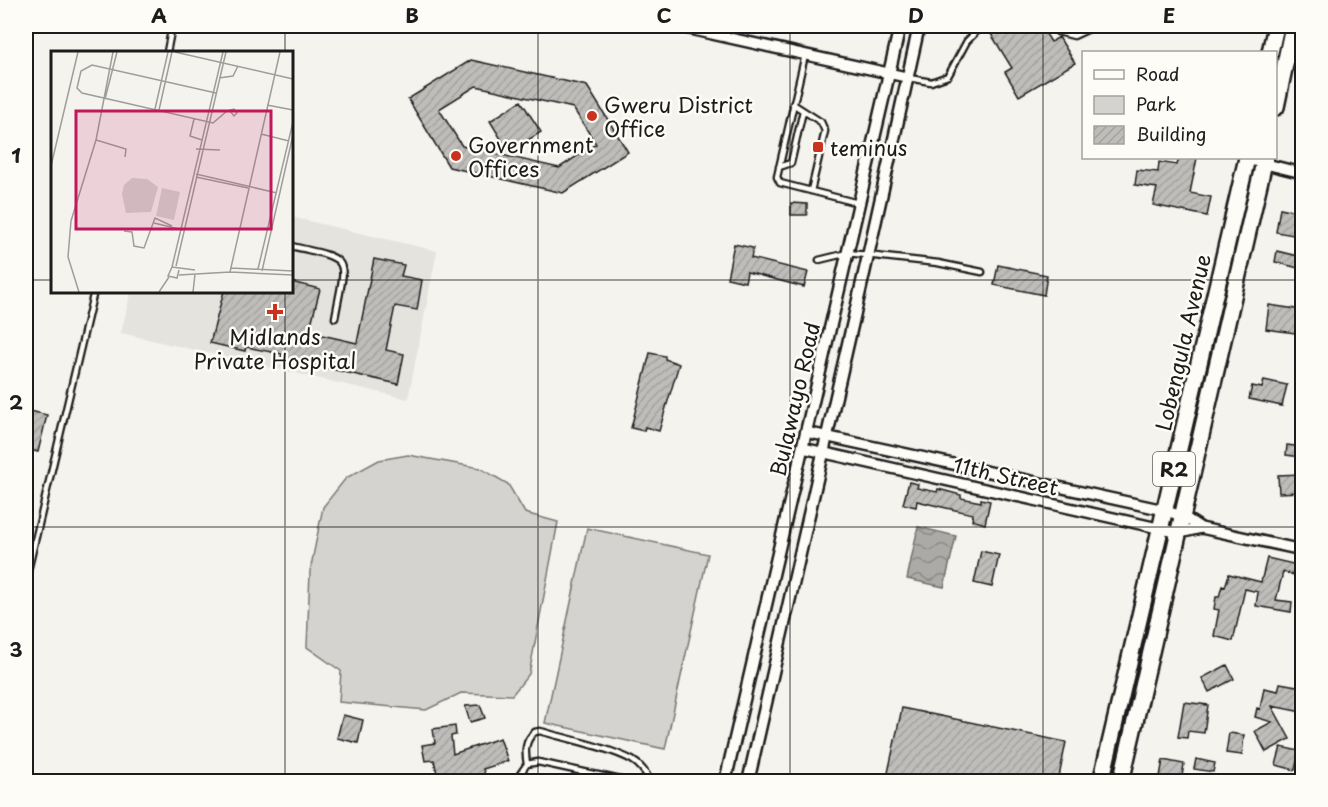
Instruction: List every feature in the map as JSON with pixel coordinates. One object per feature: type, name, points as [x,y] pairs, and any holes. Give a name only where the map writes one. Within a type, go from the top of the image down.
[{"type":"highway","points":[[1270,51],[1276,26]]},
{"type":"highway","points":[[1277,98],[1293,26]]},
{"type":"highway","name":"Lobengula Avenue","points":[[1101,782],[1246,159]]},
{"type":"highway","name":"Lobengula Avenue","points":[[1122,782],[1264,160]]},
{"type":"street","points":[[676,26],[906,77]]},
{"type":"street","name":"Bulawayo Road","points":[[725,782],[900,26]]},
{"type":"street","name":"Bulawayo Road","points":[[748,782],[919,26]]},
{"type":"street","points":[[1264,160],[1302,173]]},
{"type":"street","name":"11th Street","points":[[806,432],[1164,510],[1184,517],[1201,528],[1302,550]]},
{"type":"street","name":"11th Street","points":[[802,448],[1180,533],[1201,528]]},
{"type":"lane","points":[[167,51],[172,26]]},
{"type":"lane","points":[[906,77],[931,82],[948,76],[967,41],[982,26]]},
{"type":"lane","points":[[1053,26],[1058,32],[1074,36],[1091,26]]},
{"type":"lane","points":[[805,55],[777,177],[780,183],[858,203]]},
{"type":"lane","points":[[793,104],[821,122],[825,131],[811,191]]},
{"type":"lane","points":[[779,167],[791,164],[803,111]]},
{"type":"lane","points":[[292,246],[331,255],[339,260],[344,270],[335,318]]},
{"type":"lane","points":[[819,260],[848,253],[938,263],[982,272]]},
{"type":"lane","points":[[26,579],[94,292]]},
{"type":"lane","points":[[527,764],[525,753],[527,741],[535,732],[540,731],[633,761],[645,772],[651,782]]},
{"type":"lane","points":[[518,782],[527,764],[537,762],[630,782]]},
{"type":"shaded area","name":"Midlands Private Hospital","points":[[292,217],[437,251],[408,399],[121,333],[131,292],[292,292]]},
{"type":"green space","points":[[408,455],[480,468],[508,484],[525,513],[558,522],[529,674],[512,695],[461,693],[426,710],[339,702],[341,671],[307,647],[310,571],[323,507],[346,478],[379,460]]},
{"type":"green space","points":[[587,528],[708,554],[665,749],[545,723]]},
{"type":"water","points":[[918,527],[956,536],[944,587],[907,579]]},
{"type":"building","points":[[994,26],[1041,26],[1051,42],[1059,37],[1075,63],[1019,96],[1005,72],[1012,68],[991,34],[997,30]]},
{"type":"building","points":[[471,60],[587,86],[628,152],[563,193],[449,167],[408,99]],"holes":[[[476,86],[573,108],[596,144],[559,168],[462,146],[439,109]]]},
{"type":"building","points":[[521,101],[541,132],[509,152],[490,121]]},
{"type":"building","points":[[1179,159],[1197,159],[1190,193],[1211,197],[1207,216],[1153,205],[1157,188],[1135,185],[1137,170],[1158,172],[1159,162],[1177,165]]},
{"type":"building","points":[[1298,194],[1302,194],[1302,226],[1295,224],[1293,235],[1276,232],[1280,208],[1295,211]]},
{"type":"building","points":[[791,203],[807,204],[807,215],[791,215]]},
{"type":"building","points":[[734,244],[753,248],[751,258],[808,272],[804,287],[747,272],[745,282],[727,278]]},
{"type":"building","points":[[1277,251],[1302,257],[1302,269],[1275,262]]},
{"type":"building","points":[[374,259],[404,265],[401,276],[422,280],[417,310],[395,306],[386,350],[404,354],[398,384],[281,358],[282,354],[246,347],[245,351],[210,343],[224,292],[292,292],[292,282],[320,289],[309,332],[357,343]]},
{"type":"building","points":[[998,265],[1047,275],[1044,295],[994,285]]},
{"type":"building","points":[[1269,305],[1302,310],[1299,328],[1296,328],[1295,333],[1266,329]]},
{"type":"building","points":[[650,353],[665,356],[665,359],[679,364],[659,431],[645,427],[644,431],[631,428]]},
{"type":"building","points":[[1264,380],[1287,385],[1282,406],[1249,399],[1252,386],[1262,388]]},
{"type":"building","points":[[26,410],[47,415],[38,452],[26,449]]},
{"type":"building","points":[[1287,445],[1302,447],[1301,457],[1286,455]]},
{"type":"building","points":[[1302,474],[1302,492],[1279,493],[1278,475]]},
{"type":"building","points":[[909,482],[918,484],[917,488],[937,492],[938,489],[961,495],[961,498],[981,502],[981,499],[990,501],[985,524],[972,520],[973,514],[917,501],[916,507],[903,504]]},
{"type":"building","points":[[981,551],[999,555],[992,587],[974,583]]},
{"type":"building","points":[[1267,558],[1302,566],[1302,577],[1283,572],[1276,600],[1292,602],[1291,612],[1256,606],[1258,592],[1245,589],[1233,641],[1214,636],[1219,610],[1214,609],[1216,597],[1219,597],[1222,586],[1225,587],[1229,574],[1261,582]]},
{"type":"building","points":[[1227,665],[1234,679],[1209,692],[1202,678]]},
{"type":"building","points":[[1280,683],[1302,687],[1302,712],[1272,706],[1290,739],[1266,752],[1255,731],[1272,722],[1255,717],[1257,708],[1260,709],[1264,688],[1278,691]]},
{"type":"building","points":[[1184,702],[1208,705],[1204,733],[1188,731],[1187,738],[1178,737]]},
{"type":"building","points":[[480,705],[485,718],[470,722],[465,706]]},
{"type":"building","points":[[902,708],[1066,742],[1058,782],[886,782]]},
{"type":"building","points":[[343,715],[363,720],[358,743],[337,738]]},
{"type":"building","points":[[455,726],[456,735],[451,736],[453,754],[500,738],[508,761],[483,769],[486,780],[481,782],[439,782],[434,760],[425,761],[422,745],[435,743],[433,729]]},
{"type":"building","points":[[1229,733],[1244,735],[1242,755],[1226,753]]},
{"type":"building","points":[[1281,747],[1299,751],[1295,770],[1276,765]]},
{"type":"building","points":[[1196,759],[1215,763],[1213,772],[1194,769]]},
{"type":"building","points":[[1163,760],[1184,764],[1181,782],[1159,782]]},
{"type":"place","name":"Gweru District Office","points":[[592,116]]},
{"type":"place","name":"teminus","points":[[818,147]]},
{"type":"place","name":"Government Offices","points":[[456,156]]},
{"type":"place","name":"Midlands Private Hospital","points":[[275,312]]}]
